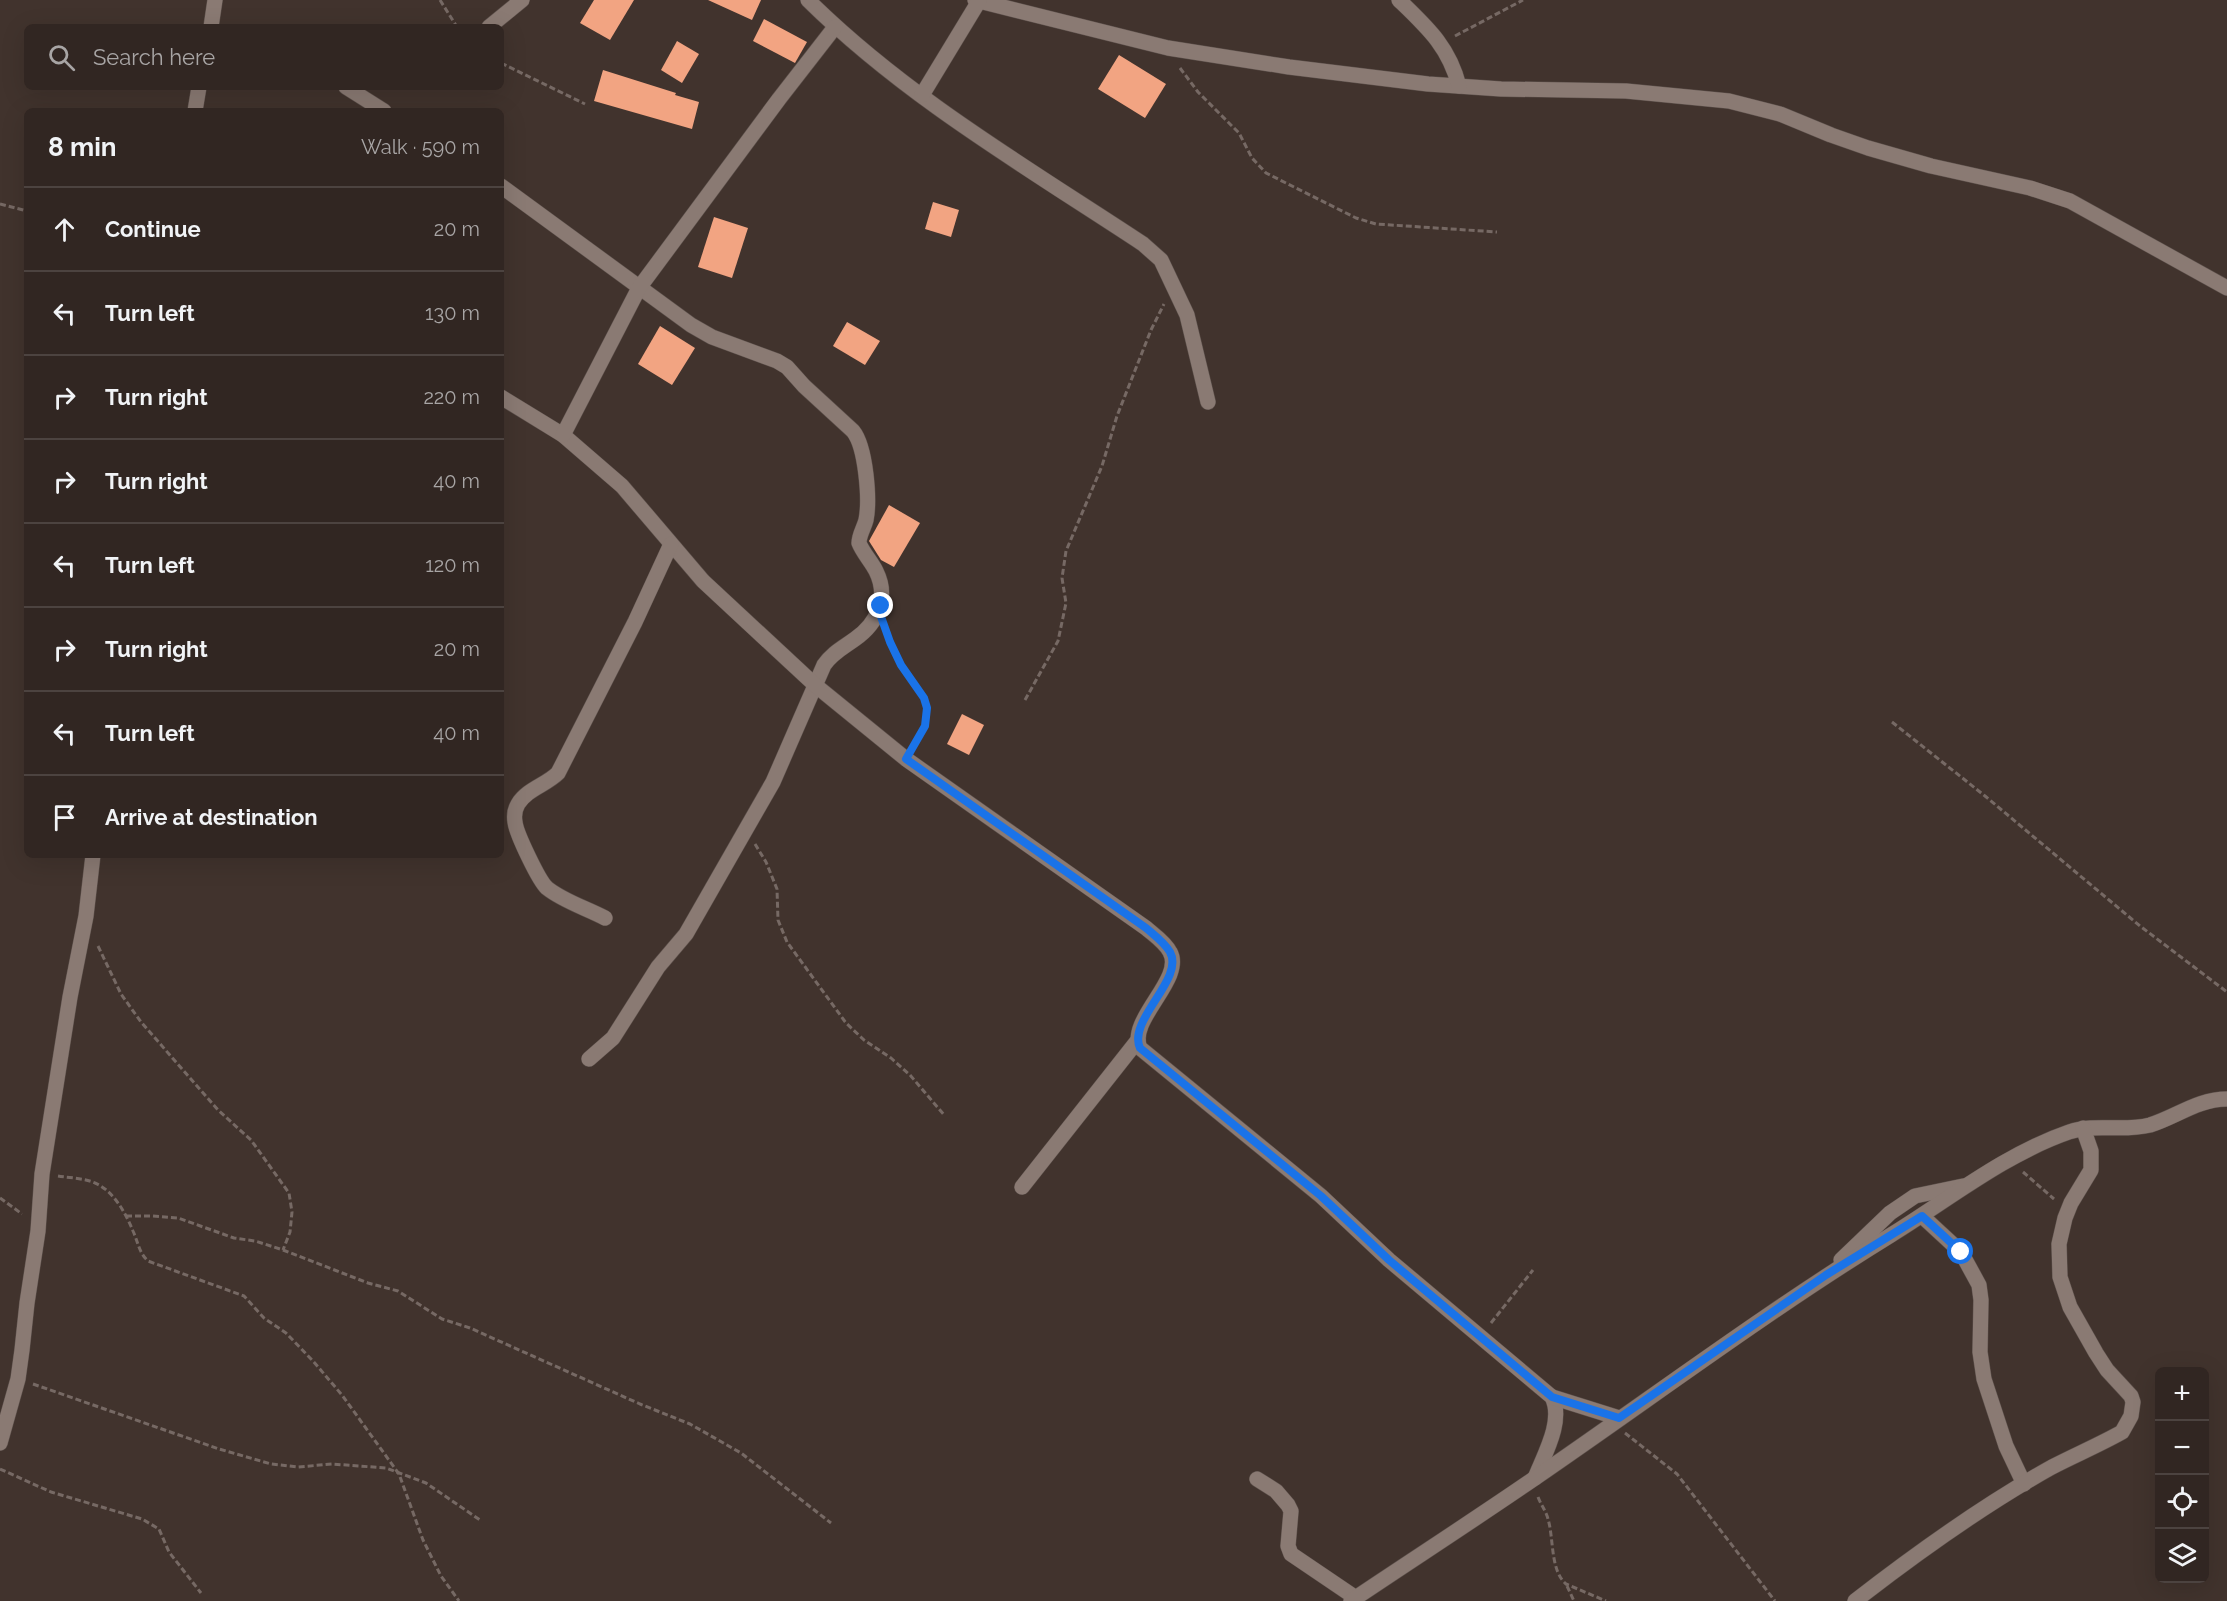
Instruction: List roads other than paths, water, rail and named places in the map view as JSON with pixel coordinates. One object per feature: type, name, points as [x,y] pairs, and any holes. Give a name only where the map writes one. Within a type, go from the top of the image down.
[{"type":"street","points":[[211,24],[215,0]]},
{"type":"street","points":[[493,24],[522,0]]},
{"type":"street","points":[[808,0],[835,27],[922,95],[999,151],[1143,244],[1161,260],[1188,315],[1208,402]]},
{"type":"street","points":[[1399,0],[1440,43],[1451,60],[1460,86]]},
{"type":"street","points":[[922,95],[983,1],[1168,48],[1289,67],[1460,86],[1626,91],[1729,101],[1780,114],[1868,148],[1931,166],[2031,188],[2070,201],[2227,288]]},
{"type":"street","points":[[562,435],[639,288],[835,27]]},
{"type":"street","points":[[196,108],[198,90]]},
{"type":"street","points":[[357,90],[380,108]]},
{"type":"street","points":[[504,188],[691,325],[712,337],[788,367],[804,386],[857,437],[861,450],[867,497],[866,519],[858,541],[880,582],[882,593],[879,611],[869,628],[828,659],[773,782],[686,934],[658,967],[613,1038],[589,1059]]},
{"type":"street","points":[[504,399],[562,435],[622,486],[703,581],[815,686],[906,759],[1163,942],[1172,958],[1172,966],[1142,1026],[1138,1040],[1022,1187]]},
{"type":"street","points":[[605,918],[557,893],[542,881],[517,832],[515,815],[522,799],[558,773],[635,622],[671,544]]},
{"type":"street","points":[[0,1443],[18,1378],[39,1226],[42,1174],[68,1008],[86,916],[93,858]]},
{"type":"street","points":[[1138,1040],[1140,1048],[1321,1196],[1389,1260],[1552,1397],[1616,1421]]},
{"type":"street","points":[[1257,1479],[1276,1491],[1288,1505],[1291,1517],[1288,1546],[1291,1554],[1354,1599],[1535,1478],[1826,1275],[2007,1161],[2052,1139],[2083,1128],[2098,1126],[2121,1128],[2151,1124],[2198,1104],[2216,1099],[2227,1099]]},
{"type":"street","points":[[1855,1601],[1917,1553],[1975,1514],[2052,1468],[2122,1432],[2128,1424],[2133,1410],[2131,1396],[2107,1370],[2064,1294],[2058,1261],[2061,1230],[2066,1214],[2091,1170],[2091,1151],[2083,1128]]},
{"type":"street","points":[[1826,1275],[1856,1244],[1906,1201],[1925,1192],[1969,1185]]},
{"type":"street","points":[[1922,1216],[1961,1252],[1979,1285],[1980,1352],[1984,1379],[2006,1446],[2024,1484]]},
{"type":"street","points":[[1535,1478],[1555,1428],[1557,1408],[1552,1397]]}]
